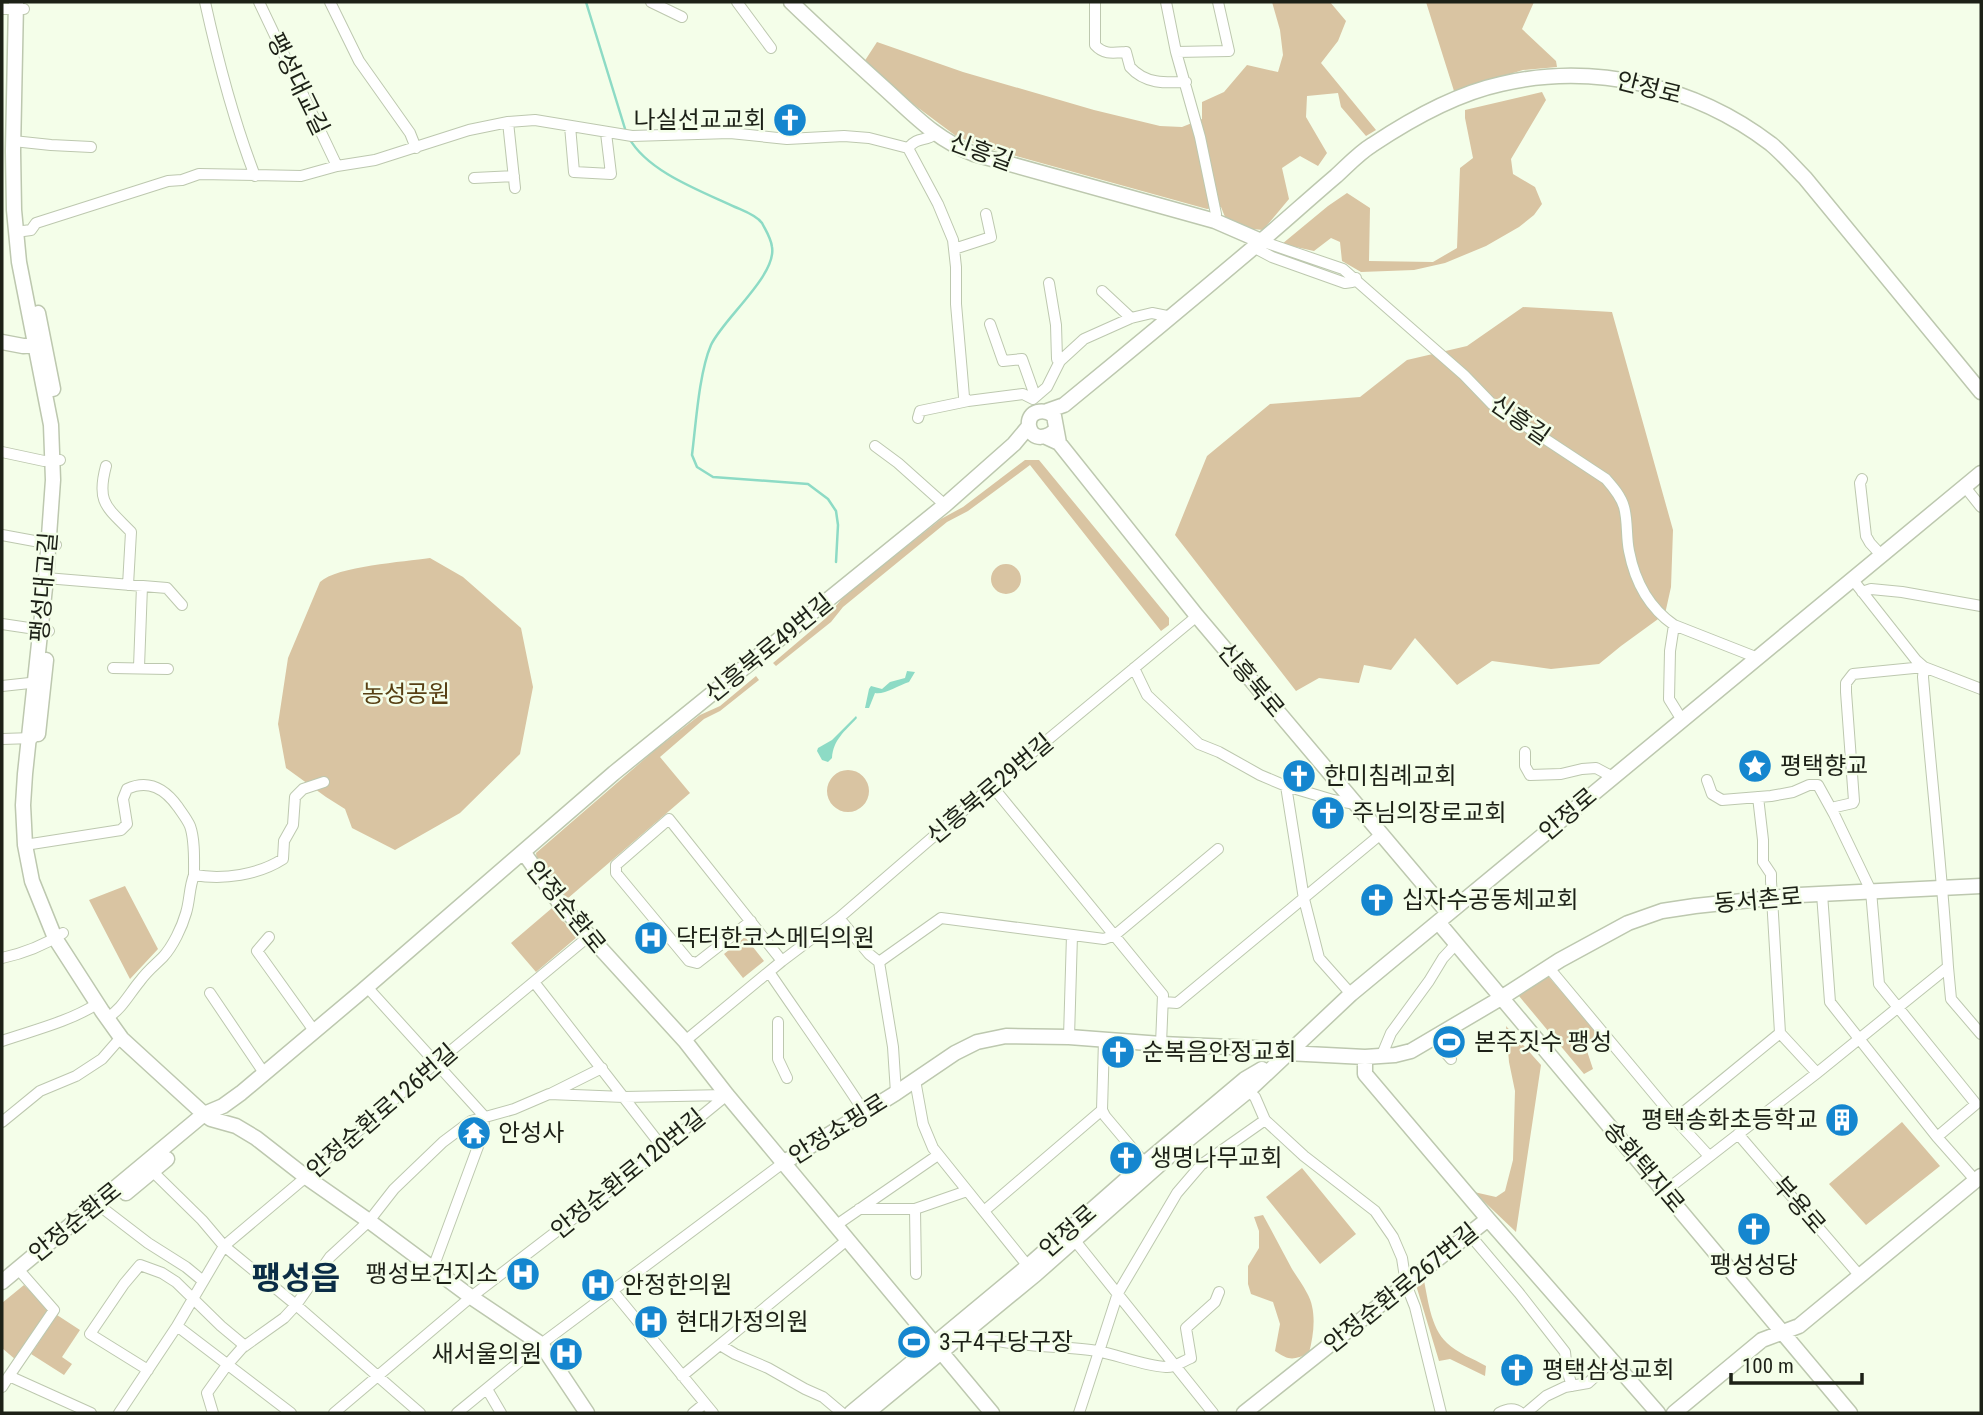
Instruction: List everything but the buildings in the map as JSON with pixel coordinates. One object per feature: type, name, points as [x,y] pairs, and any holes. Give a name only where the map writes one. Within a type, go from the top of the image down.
[{"type":"street","points":[[205,2],[239,135],[255,176]]},
{"type":"street","name":"팽성대교길","points":[[259,2],[337,166]]},
{"type":"street","points":[[330,2],[359,61],[410,133],[416,148]]},
{"type":"street","points":[[652,2],[682,17]]},
{"type":"street","name":"신흥길","points":[[791,2],[935,134],[954,146],[974,154],[1214,221],[1253,248],[1343,269],[1356,278],[1464,375],[1492,404],[1606,479],[1617,492],[1624,507],[1629,552],[1639,586],[1658,615],[1674,625]]},
{"type":"street","points":[[1095,2],[1095,45],[1099,50],[1107,53],[1126,52],[1130,68],[1150,81],[1186,82]]},
{"type":"street","points":[[1166,2],[1176,52],[1208,173],[1216,214],[1214,221]]},
{"type":"street","points":[[1176,52],[1228,51],[1218,2]]},
{"type":"street","points":[[740,3],[759,35],[771,48]]},
{"type":"street","name":"팽성대교길","points":[[17,6],[17,142],[12,185],[20,232],[19,262],[39,344],[56,461],[45,631],[23,805],[32,881],[97,1004],[131,1034],[211,1115]]},
{"type":"street","name":"안정로","points":[[1064,405],[1172,317],[1369,146],[1420,116],[1462,96],[1499,84],[1567,76],[1617,78],[1667,90],[1698,101],[1736,121],[1772,145],[1805,178],[1981,392]]},
{"type":"street","points":[[515,188],[508,122],[535,120],[629,136],[730,133],[787,139],[844,136],[869,138],[908,148],[938,204],[953,240],[964,397],[968,401]]},
{"type":"street","name":"팽성대교길","points":[[20,232],[31,230],[36,223],[167,181],[200,174],[300,176],[375,160],[469,130],[508,122]]},
{"type":"street","points":[[570,126],[574,172],[611,174],[606,133]]},
{"type":"street","points":[[908,148],[917,139],[928,139],[935,134]]},
{"type":"street","points":[[17,142],[91,147]]},
{"type":"street","points":[[474,178],[514,176]]},
{"type":"street","points":[[954,249],[991,237],[986,214]]},
{"type":"street","points":[[1049,283],[1056,325],[1057,359],[1060,361]]},
{"type":"street","points":[[1102,291],[1131,318]]},
{"type":"street","points":[[1043,421],[1047,387],[1060,361],[1084,339],[1131,318],[1152,313],[1172,317]]},
{"type":"street","points":[[990,324],[1003,361],[1022,359],[1043,421]]},
{"type":"street","points":[[2,342],[23,346],[39,344]]},
{"type":"street","points":[[918,418],[920,411],[1023,394],[1043,421]]},
{"type":"street","name":"신흥북로49번길","points":[[524,853],[614,773],[1064,405]]},
{"type":"street","name":"신흥북로","points":[[1043,421],[1197,616],[1381,834],[1443,918]]},
{"type":"street","points":[[875,446],[945,505]]},
{"type":"street","points":[[2,452],[56,461]]},
{"type":"street","points":[[106,466],[101,485],[104,503],[131,533],[128,585]]},
{"type":"street","name":"안정로","points":[[867,1413],[938,1348],[1149,1168],[1248,1091],[1351,994],[1981,473]]},
{"type":"street","points":[[1861,479],[1867,536],[1882,556]]},
{"type":"street","points":[[1965,487],[1981,507]]},
{"type":"street","points":[[2,535],[52,545]]},
{"type":"street","points":[[50,578],[167,588],[182,605]]},
{"type":"street","points":[[1853,580],[1924,667],[1981,689]]},
{"type":"street","points":[[139,667],[142,586]]},
{"type":"street","points":[[1862,592],[1871,589],[1902,592],[1981,606]]},
{"type":"street","name":"신흥북로29번길","points":[[684,1041],[839,918],[992,786],[1197,616]]},
{"type":"street","points":[[2,624],[45,631]]},
{"type":"street","points":[[1682,720],[1669,699],[1670,651],[1674,625],[1758,658]]},
{"type":"street","points":[[1831,808],[1849,805],[1854,801],[1846,692],[1848,679],[1856,673],[1924,667]]},
{"type":"street","points":[[1924,667],[1951,999],[1981,1033]]},
{"type":"street","points":[[113,668],[168,669]]},
{"type":"street","points":[[1134,668],[1147,695],[1199,744],[1286,786],[1355,804]]},
{"type":"street","points":[[2,686],[39,682]]},
{"type":"street","points":[[2,739],[33,738]]},
{"type":"street","points":[[1525,752],[1525,766],[1530,775],[1561,774],[1596,768],[1613,777]]},
{"type":"street","points":[[1707,780],[1712,794],[1722,800],[1793,792],[1809,785],[1818,786],[1871,891],[1879,984],[1979,1102],[1937,1137]]},
{"type":"street","points":[[194,875],[222,877],[252,873],[284,859],[284,841],[293,825],[295,797],[303,789],[324,782]]},
{"type":"street","points":[[2,958],[27,952],[59,935],[89,976],[110,1016],[152,966],[164,957],[186,913],[189,887],[194,875],[190,827],[169,795],[151,785],[135,785],[127,789],[123,799],[127,824],[121,830],[29,844]]},
{"type":"street","points":[[992,786],[1163,995],[1161,1044]]},
{"type":"street","points":[[1286,786],[1304,899],[1319,958],[1351,994]]},
{"type":"street","points":[[1758,797],[1763,862],[1771,874],[1780,1033],[1817,1073]]},
{"type":"street","points":[[751,921],[697,962],[689,961],[616,873],[616,865],[669,819],[751,921],[782,961]]},
{"type":"street","points":[[1163,1002],[1177,1003],[1381,834]]},
{"type":"street","points":[[879,962],[941,918],[1104,939],[1115,935],[1218,849]]},
{"type":"street","name":"안정순환로","points":[[2,1294],[21,1272],[241,1093],[524,853],[561,905],[684,1041],[992,1413]]},
{"type":"street","name":"동서촌로","points":[[1287,1053],[1381,1057],[1411,1051],[1628,923],[1662,911],[1772,897],[1981,886]]},
{"type":"street","points":[[1674,1413],[1762,1340],[1799,1326],[1979,1178],[1937,1137],[1830,1002],[1822,894]]},
{"type":"street","points":[[839,918],[879,962],[896,1093]]},
{"type":"street","name":"송화택지로","points":[[1443,918],[1456,944],[1850,1413]]},
{"type":"street","points":[[1069,1037],[1072,935]]},
{"type":"street","points":[[269,937],[257,951],[314,1031]]},
{"type":"street","name":"안정순환로126번길","points":[[120,1413],[177,1326],[224,1246],[435,1064],[588,937]]},
{"type":"street","points":[[1381,1057],[1391,1032],[1443,958],[1456,944]]},
{"type":"street","points":[[1665,1191],[1948,967]]},
{"type":"street","points":[[1549,968],[1709,1156]]},
{"type":"street","points":[[769,972],[832,1061],[864,1113]]},
{"type":"street","points":[[534,982],[663,1147]]},
{"type":"street","points":[[367,987],[484,1116],[483,1133],[433,1268]]},
{"type":"street","points":[[210,993],[264,1073]]},
{"type":"street","points":[[2,1041],[71,1019],[97,1004]]},
{"type":"street","name":"팽성대교길","points":[[110,1016],[122,1039],[211,1115]]},
{"type":"street","points":[[778,1022],[778,1059],[787,1078]]},
{"type":"street","points":[[1675,1119],[1780,1033]]},
{"type":"street","name":"안정쇼핑로","points":[[457,1413],[541,1344],[783,1163],[955,1053],[977,1042],[1006,1036],[1069,1037],[1255,1048],[1287,1053]]},
{"type":"street","points":[[1433,1038],[1451,1059]]},
{"type":"street","points":[[2,1122],[40,1091],[88,1069],[122,1039]]},
{"type":"street","points":[[1104,1040],[1102,1110],[1149,1168]]},
{"type":"street","name":"안정로","points":[[1149,1168],[1245,1079],[1287,1053]]},
{"type":"street","points":[[1365,1057],[1365,1073],[1488,1219]]},
{"type":"street","points":[[213,1413],[207,1394],[227,1365],[245,1346],[284,1318],[330,1256],[369,1221],[394,1189],[443,1142],[471,1121],[514,1109],[602,1068]]},
{"type":"street","points":[[915,1080],[923,1124],[933,1148],[1032,1270]]},
{"type":"street","points":[[1248,1091],[1255,1097],[1265,1120],[1304,1156],[1375,1211],[1394,1237],[1402,1258],[1406,1284],[1415,1307],[1441,1413]]},
{"type":"street","points":[[549,1094],[624,1097],[727,1095]]},
{"type":"street","name":"안정순환로120번길","points":[[334,1413],[471,1297],[727,1095]]},
{"type":"street","points":[[984,1210],[1102,1110]]},
{"type":"street","points":[[211,1115],[236,1126],[471,1297],[541,1344],[587,1413]]},
{"type":"street","points":[[1079,1413],[1118,1293],[1177,1193],[1201,1165],[1265,1120]]},
{"type":"street","name":"부용로","points":[[1738,1134],[1860,1276]]},
{"type":"street","points":[[835,1226],[938,1155]]},
{"type":"street","points":[[149,1168],[202,1220],[224,1246],[420,1413]]},
{"type":"street","name":"안정순환로","points":[[2,1282],[21,1272],[105,1210],[149,1168]]},
{"type":"street","points":[[859,1209],[915,1209],[967,1191]]},
{"type":"street","points":[[915,1209],[916,1274]]},
{"type":"street","name":"안정순환로","points":[[105,1210],[203,1281]]},
{"type":"street","name":"안정순환로267번길","points":[[1244,1413],[1488,1219],[1658,1413]]},
{"type":"street","points":[[1070,1235],[1213,1413]]},
{"type":"street","points":[[682,1376],[847,1240]]},
{"type":"street","points":[[1475,1241],[1565,1352],[1572,1386]]},
{"type":"street","points":[[148,1370],[90,1334],[140,1265],[162,1273],[245,1346]]},
{"type":"street","points":[[2,1387],[54,1310],[21,1272]]},
{"type":"street","points":[[612,1290],[713,1413]]},
{"type":"street","points":[[963,1327],[1009,1342],[1098,1352],[1168,1368],[1191,1358],[1186,1328],[1215,1302],[1219,1292]]},
{"type":"street","points":[[177,1326],[291,1413]]},
{"type":"street","points":[[720,1345],[823,1397],[842,1413]]},
{"type":"street","name":"안정로","points":[[851,1413],[938,1348]]},
{"type":"street","points":[[1526,1413],[1546,1396],[1588,1383],[1612,1361]]},
{"type":"street","points":[[9,1376],[91,1413]]},
{"type":"street","points":[[487,1389],[501,1413]]},
{"type":"street","points":[[693,1413],[704,1404]]},
{"type":"street","points":[[1499,1413],[1512,1409],[1521,1413]]},
{"type":"green space","points":[[1272,2],[1330,2],[1346,21],[1338,41],[1321,63],[1376,130],[1366,136],[1341,107],[1338,93],[1307,96],[1306,117],[1327,153],[1318,166],[1300,156],[1282,168],[1289,199],[1263,230],[1252,229],[1225,217],[1221,207],[1207,209],[984,147],[956,136],[864,62],[877,42],[963,72],[1094,110],[1160,126],[1182,127],[1202,119],[1202,102],[1224,92],[1247,65],[1278,72],[1283,55],[1280,30]]},
{"type":"green space","points":[[1426,2],[1534,2],[1522,29],[1556,61],[1557,67],[1523,70],[1454,91]]},
{"type":"green space","points":[[1542,92],[1546,100],[1511,159],[1513,174],[1535,187],[1542,204],[1534,215],[1519,227],[1486,246],[1445,263],[1414,270],[1361,272],[1342,261],[1340,242],[1331,238],[1314,251],[1282,244],[1347,193],[1370,208],[1369,261],[1433,262],[1457,248],[1460,168],[1473,158],[1465,110]]},
{"type":"green space","points":[[1523,307],[1612,312],[1673,530],[1671,587],[1665,614],[1599,664],[1551,669],[1492,661],[1457,685],[1415,638],[1391,670],[1364,665],[1359,683],[1319,678],[1296,691],[1175,535],[1207,456],[1270,404],[1360,397],[1407,360],[1467,346]]},
{"type":"green space","points":[[1025,460],[1039,460],[1169,618],[1169,625],[1161,631],[1030,465],[968,511],[947,522],[843,607],[831,622],[776,666],[773,663],[826,618],[844,596],[941,519],[963,507]]},
{"type":"green space","name":"농성공원","points":[[430,558],[463,577],[521,628],[533,687],[520,754],[460,813],[395,850],[352,828],[345,809],[286,768],[278,724],[288,658],[320,582],[355,568]]},
{"type":"green space","points":[[1006,564],[1017,568],[1021,579],[1017,590],[1006,594],[995,590],[991,579],[995,568]]},
{"type":"green space","points":[[756,676],[759,680],[720,711],[704,719],[660,757],[690,793],[567,899],[537,862],[536,853],[655,750],[700,715],[720,706]]},
{"type":"green space","points":[[848,770],[863,776],[869,791],[863,806],[848,812],[833,806],[827,791],[833,776]]},
{"type":"green space","points":[[125,886],[158,949],[130,979],[89,900]]},
{"type":"green space","points":[[552,908],[577,937],[536,972],[511,943]]},
{"type":"green space","points":[[745,937],[764,961],[743,978],[724,954]]},
{"type":"green space","points":[[1548,976],[1601,1037],[1585,1045],[1593,1069],[1584,1074],[1519,996]]},
{"type":"green space","points":[[1506,1026],[1541,1065],[1516,1232],[1474,1192],[1496,1197],[1505,1191],[1513,1160],[1515,1091]]},
{"type":"green space","points":[[1902,1122],[1940,1166],[1866,1225],[1829,1184]]},
{"type":"green space","points":[[1302,1168],[1356,1234],[1320,1264],[1266,1197]]},
{"type":"green space","points":[[1263,1215],[1312,1307],[1313,1330],[1309,1353],[1295,1358],[1284,1357],[1275,1351],[1280,1324],[1273,1302],[1251,1294],[1248,1284],[1248,1266],[1259,1248],[1259,1231],[1254,1217]]},
{"type":"green space","points":[[1423,1276],[1430,1312],[1441,1336],[1456,1350],[1486,1366],[1485,1376],[1450,1359],[1439,1361],[1416,1285]]},
{"type":"green space","points":[[24,1285],[47,1308],[47,1315],[16,1360],[2,1348],[2,1303]]},
{"type":"green space","points":[[57,1315],[80,1330],[62,1357],[72,1364],[64,1375],[31,1354]]},
{"type":"water","points":[[907,671],[915,672],[909,682],[875,693],[869,708],[865,708],[871,686],[882,689],[890,682],[905,678]]},
{"type":"water","points":[[856,716],[837,741],[832,758],[828,762],[822,760],[818,748],[832,740]]},
{"type":"waterway","points":[[586,2],[626,132]]},
{"type":"waterway","points":[[629,138],[638,150],[662,171],[757,218],[762,223],[772,247],[766,270],[717,334],[707,356],[698,398],[692,455],[697,467],[713,477],[808,484],[828,499],[836,511],[836,562]]},
{"type":"place","name":"나실선교교회","points":[[790,120]]},
{"type":"place","name":"평택향교","points":[[1755,766]]},
{"type":"place","name":"한미침례교회","points":[[1299,776]]},
{"type":"place","name":"주님의장로교회","points":[[1328,813]]},
{"type":"place","name":"십자수공동체교회","points":[[1377,900]]},
{"type":"place","name":"닥터한코스메딕의원","points":[[651,938]]},
{"type":"place","name":"본주짓수 팽성","points":[[1449,1042]]},
{"type":"place","name":"순복음안정교회","points":[[1118,1052]]},
{"type":"place","name":"평택송화초등학교","points":[[1842,1120]]},
{"type":"place","name":"안성사","points":[[474,1133]]},
{"type":"place","name":"생명나무교회","points":[[1126,1158]]},
{"type":"place","name":"팽성성당","points":[[1754,1229]]},
{"type":"place","name":"팽성보건지소","points":[[523,1274]]},
{"type":"place","name":"안정한의원","points":[[598,1285]]},
{"type":"place","name":"현대가정의원","points":[[651,1322]]},
{"type":"place","name":"3구4구당구장","points":[[914,1342]]},
{"type":"place","name":"새서울의원","points":[[566,1354]]},
{"type":"place","name":"평택삼성교회","points":[[1517,1370]]},
{"type":"district","name":"팽성읍","points":[[296,1278]]}]
